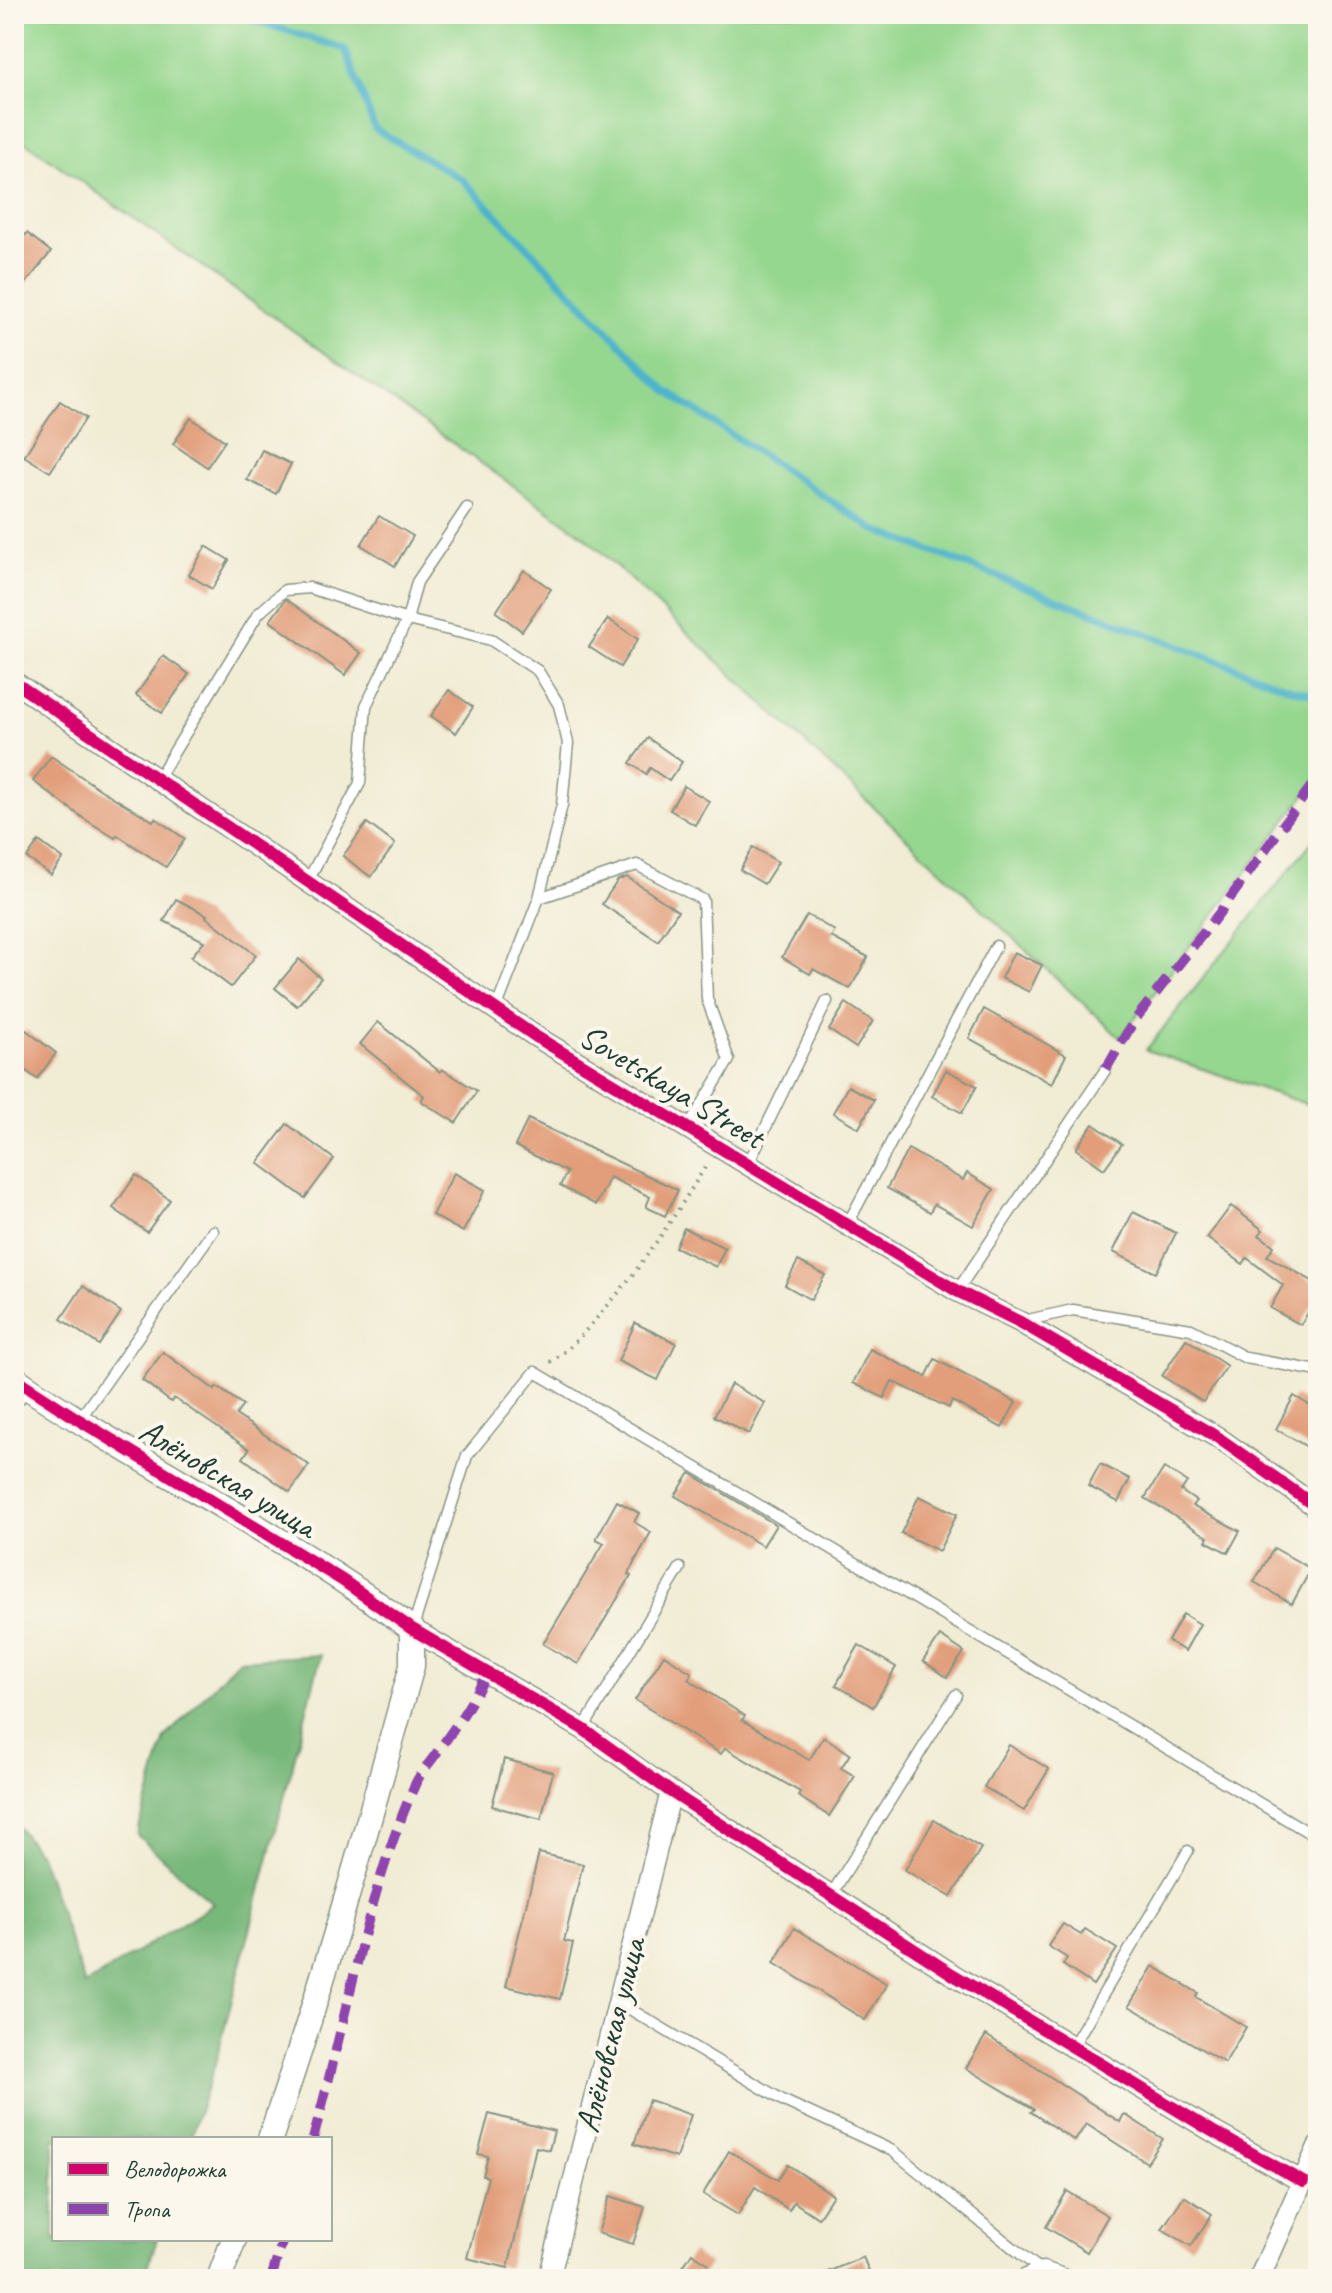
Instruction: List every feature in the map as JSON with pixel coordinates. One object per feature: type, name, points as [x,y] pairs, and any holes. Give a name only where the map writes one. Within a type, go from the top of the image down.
[{"type":"street","name":"Sovetskaya Street","points":[[14,682],[496,1009],[957,1291],[1020,1322],[1217,1437],[1318,1508]]},
{"type":"street","name":"Алёновская улица","points":[[19,1390],[79,1420],[342,1580],[412,1629]]},
{"type":"street","points":[[412,1629],[583,1729],[671,1792],[952,1974],[1212,2131],[1303,2182]]},
{"type":"street","points":[[271,2137],[344,1913],[412,1666],[412,1629]]},
{"type":"street","name":"Алёновская улица","points":[[549,2279],[671,1792]]},
{"type":"street","points":[[1259,2279],[1318,2147]]},
{"type":"street","points":[[219,2279],[233,2241]]},
{"type":"lane","points":[[307,882],[360,783],[366,706],[407,620],[417,582],[467,508]]},
{"type":"lane","points":[[157,780],[258,614],[285,590],[310,588],[407,620],[491,640],[538,671],[559,705],[568,743],[562,805],[539,898],[496,1009]]},
{"type":"lane","points":[[539,898],[637,865],[703,900],[707,999],[729,1060],[688,1128]]},
{"type":"lane","points":[[847,1225],[996,946]]},
{"type":"lane","points":[[748,1164],[827,1001]]},
{"type":"lane","points":[[957,1291],[1106,1069]]},
{"type":"lane","points":[[79,1420],[213,1231]]},
{"type":"lane","points":[[1020,1322],[1073,1310],[1191,1329],[1246,1358],[1318,1371]]},
{"type":"lane","points":[[412,1629],[467,1456],[535,1372],[1318,1838]]},
{"type":"lane","points":[[583,1729],[680,1568]]},
{"type":"lane","points":[[831,1895],[956,1695]]},
{"type":"lane","points":[[1072,2047],[1188,1851]]},
{"type":"lane","points":[[618,2002],[784,2101],[893,2151],[1044,2277]]},
{"type":"path","points":[[535,1372],[569,1350],[633,1276],[667,1229],[718,1146]]},
{"type":"green space","points":[[14,14],[1318,14],[1318,778],[1120,1038],[583,535],[14,134]]},
{"type":"green space","points":[[1318,834],[1318,1108],[1146,1050]]},
{"type":"green space","points":[[321,1655],[217,2057],[191,2137],[52,2137],[52,2241],[156,2241],[144,2279],[14,2279],[14,1822],[41,1857],[85,1985],[213,1904],[137,1835],[165,1738],[238,1660]]},
{"type":"building","points":[[27,233],[51,252],[14,298],[14,249]]},
{"type":"building","points":[[60,401],[86,418],[50,472],[24,456]]},
{"type":"building","points":[[191,418],[225,441],[207,467],[173,444]]},
{"type":"building","points":[[262,450],[291,464],[276,494],[247,480]]},
{"type":"building","points":[[379,516],[413,536],[395,566],[361,545]]},
{"type":"building","points":[[206,546],[229,560],[212,589],[189,575]]},
{"type":"building","points":[[524,570],[551,589],[522,631],[496,612]]},
{"type":"building","points":[[286,599],[361,653],[345,675],[270,621]]},
{"type":"building","points":[[608,619],[638,639],[620,667],[589,647]]},
{"type":"building","points":[[163,656],[189,674],[162,713],[136,695]]},
{"type":"building","points":[[449,690],[473,707],[456,733],[431,716]]},
{"type":"building","points":[[648,738],[682,762],[669,781],[650,768],[646,774],[630,763]]},
{"type":"building","points":[[51,756],[101,790],[153,821],[155,818],[185,839],[166,867],[117,835],[115,838],[83,818],[33,781]]},
{"type":"building","points":[[684,786],[709,801],[695,825],[670,810]]},
{"type":"building","points":[[367,823],[395,844],[371,877],[343,856]]},
{"type":"building","points":[[39,841],[63,859],[51,875],[27,858]]},
{"type":"building","points":[[753,847],[778,862],[764,884],[740,870]]},
{"type":"building","points":[[627,877],[678,911],[658,941],[602,904],[618,880]]},
{"type":"building","points":[[176,899],[207,915],[256,955],[231,987],[191,957],[204,941],[164,921]]},
{"type":"building","points":[[807,915],[835,931],[831,937],[868,957],[850,989],[813,969],[810,974],[782,957]]},
{"type":"building","points":[[1014,952],[1042,965],[1029,992],[1001,978]]},
{"type":"building","points":[[299,959],[321,978],[297,1006],[275,988]]},
{"type":"building","points":[[846,1003],[873,1021],[856,1048],[829,1030]]},
{"type":"building","points":[[984,1009],[1066,1055],[1052,1084],[969,1038]]},
{"type":"building","points":[[378,1022],[440,1072],[442,1069],[477,1091],[456,1123],[421,1101],[424,1096],[360,1044]]},
{"type":"building","points":[[26,1030],[56,1053],[37,1079],[14,1062],[14,1046]]},
{"type":"building","points":[[946,1070],[977,1086],[962,1113],[932,1096]]},
{"type":"building","points":[[848,1086],[874,1100],[859,1128],[833,1113]]},
{"type":"building","points":[[528,1119],[678,1190],[665,1216],[646,1207],[650,1197],[610,1177],[596,1205],[560,1186],[567,1172],[515,1146]]},
{"type":"building","points":[[287,1124],[334,1159],[305,1198],[258,1163]]},
{"type":"building","points":[[1093,1124],[1122,1144],[1104,1169],[1076,1149]]},
{"type":"building","points":[[908,1149],[963,1180],[967,1173],[994,1189],[973,1226],[934,1204],[930,1212],[887,1188]]},
{"type":"building","points":[[454,1173],[485,1190],[463,1232],[432,1215]]},
{"type":"building","points":[[136,1175],[170,1200],[147,1232],[113,1208]]},
{"type":"building","points":[[1231,1206],[1263,1230],[1259,1235],[1274,1246],[1267,1256],[1318,1284],[1318,1295],[1301,1325],[1270,1308],[1283,1285],[1247,1258],[1243,1264],[1207,1238]]},
{"type":"building","points":[[1133,1212],[1176,1233],[1156,1273],[1113,1252]]},
{"type":"building","points":[[684,1228],[725,1248],[716,1267],[675,1247]]},
{"type":"building","points":[[798,1261],[825,1275],[811,1300],[785,1285]]},
{"type":"building","points":[[83,1286],[121,1312],[99,1345],[61,1319]]},
{"type":"building","points":[[635,1323],[676,1343],[658,1380],[618,1361]]},
{"type":"building","points":[[1186,1339],[1227,1366],[1203,1402],[1162,1376]]},
{"type":"building","points":[[870,1349],[926,1377],[935,1359],[1016,1402],[1002,1428],[952,1401],[949,1408],[892,1381],[884,1398],[853,1383]]},
{"type":"building","points":[[163,1352],[215,1390],[217,1387],[243,1405],[236,1415],[309,1465],[290,1492],[243,1458],[249,1449],[174,1398],[171,1402],[142,1380]]},
{"type":"building","points":[[731,1384],[765,1403],[749,1434],[714,1416]]},
{"type":"building","points":[[1294,1396],[1318,1410],[1318,1453],[1276,1429]]},
{"type":"building","points":[[1100,1464],[1130,1479],[1118,1502],[1088,1486]]},
{"type":"building","points":[[1164,1468],[1187,1482],[1181,1491],[1196,1501],[1192,1506],[1240,1531],[1228,1553],[1145,1498]]},
{"type":"building","points":[[690,1473],[776,1525],[763,1546],[675,1496]]},
{"type":"building","points":[[919,1496],[957,1514],[939,1551],[901,1533]]},
{"type":"building","points":[[617,1501],[639,1513],[634,1522],[651,1532],[628,1574],[631,1576],[578,1664],[543,1644],[604,1543],[596,1539]]},
{"type":"building","points":[[1274,1548],[1311,1569],[1292,1604],[1254,1582]]},
{"type":"building","points":[[1183,1614],[1200,1624],[1185,1651],[1168,1641]]},
{"type":"building","points":[[940,1636],[964,1652],[947,1677],[923,1661]]},
{"type":"building","points":[[859,1645],[896,1667],[873,1707],[836,1685]]},
{"type":"building","points":[[664,1655],[692,1673],[688,1679],[745,1716],[742,1720],[809,1760],[824,1737],[850,1754],[841,1768],[855,1776],[829,1816],[798,1796],[800,1792],[725,1748],[721,1754],[635,1700]]},
{"type":"building","points":[[1009,1745],[1049,1769],[1024,1811],[984,1787]]},
{"type":"building","points":[[504,1759],[553,1772],[541,1819],[492,1806]]},
{"type":"building","points":[[934,1820],[981,1848],[951,1897],[905,1870]]},
{"type":"building","points":[[539,1853],[583,1864],[564,1941],[573,1943],[560,1999],[506,1986]]},
{"type":"building","points":[[1063,1924],[1081,1935],[1085,1929],[1117,1949],[1093,1985],[1063,1965],[1067,1958],[1048,1946]]},
{"type":"building","points":[[794,1928],[887,1984],[865,2020],[774,1963]]},
{"type":"building","points":[[1153,1966],[1246,2027],[1225,2063],[1129,2006]]},
{"type":"building","points":[[986,2035],[1120,2122],[1124,2114],[1163,2139],[1147,2163],[1086,2124],[1075,2141],[1031,2112],[1034,2109],[966,2068]]},
{"type":"building","points":[[649,2100],[691,2115],[676,2158],[634,2144]]},
{"type":"building","points":[[489,2114],[554,2131],[549,2150],[536,2147],[508,2268],[467,2258],[488,2177],[483,2176],[488,2156],[478,2154]]},
{"type":"building","points":[[729,2151],[778,2180],[788,2165],[833,2195],[818,2218],[794,2202],[789,2210],[755,2187],[738,2215],[703,2194]]},
{"type":"building","points":[[1067,2191],[1108,2216],[1087,2252],[1046,2227]]},
{"type":"building","points":[[610,2196],[645,2207],[633,2244],[598,2233]]},
{"type":"building","points":[[1184,2196],[1212,2214],[1191,2246],[1162,2229]]},
{"type":"building","points":[[692,2253],[709,2264],[699,2279],[675,2279]]},
{"type":"building","points":[[863,2257],[872,2279],[811,2279]]},
{"type":"waterway","points":[[246,14],[256,21],[345,49],[375,129],[463,180],[665,390],[873,529],[1294,690],[1318,695]]},
{"type":"marked path","points":[[1106,1069],[1134,1021],[1220,912],[1318,777]]},
{"type":"marked path","points":[[314,2137],[369,1917],[397,1829],[419,1778],[464,1714],[486,1674]]},
{"type":"marked path","points":[[271,2279],[282,2241]]},
{"type":"cycle path","points":[[14,682],[535,1036],[957,1291],[1020,1322],[1217,1437],[1318,1508]]},
{"type":"cycle path","points":[[14,1378],[342,1580],[412,1629],[583,1729],[671,1792],[952,1974],[1212,2131],[1303,2182]]}]
